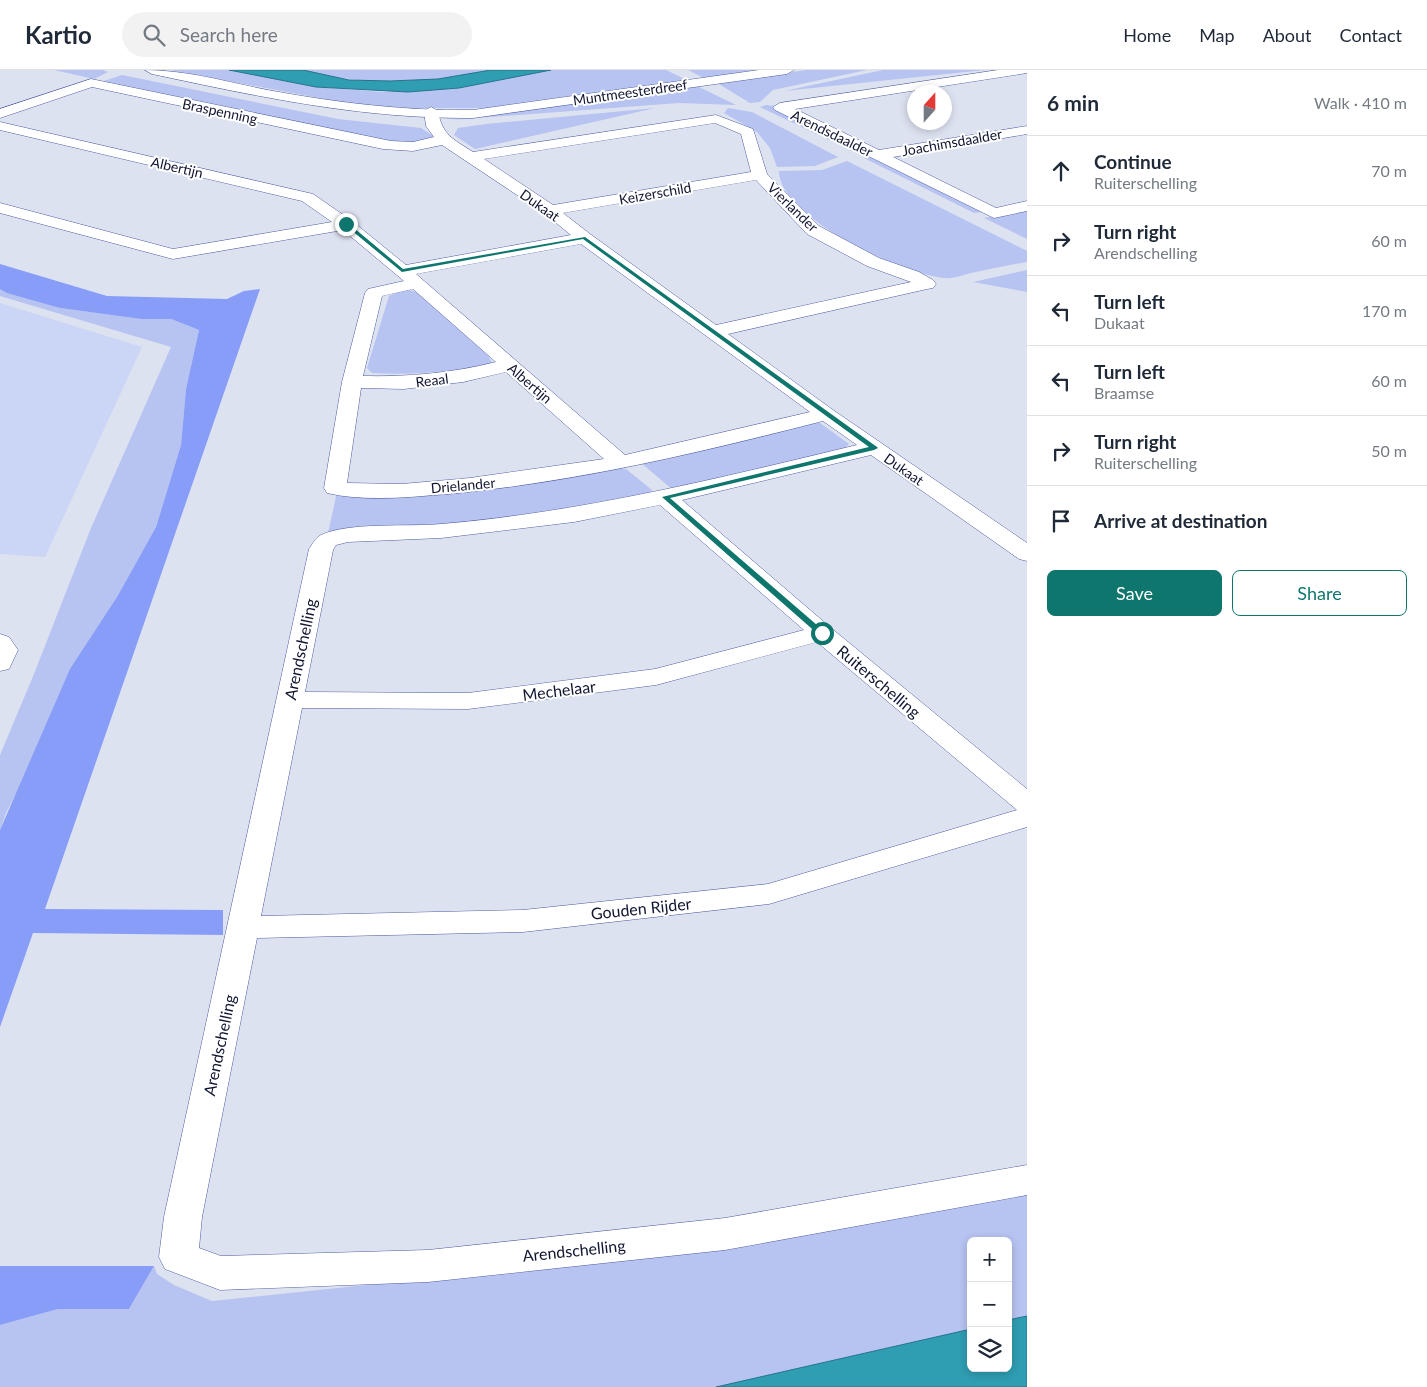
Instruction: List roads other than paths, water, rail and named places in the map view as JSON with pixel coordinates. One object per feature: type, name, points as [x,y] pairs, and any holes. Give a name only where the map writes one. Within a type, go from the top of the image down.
[{"type":"street","name":"Muntmeesterdreef","points":[[152,70],[323,104],[391,114],[473,114],[787,70]]},
{"type":"street","name":"Arendsdaalder","points":[[1024,70],[780,107],[994,212],[1027,206]]},
{"type":"street","name":"Braspenning","points":[[0,114],[91,83],[383,146],[401,148],[432,143],[443,139]]},
{"type":"street","name":"Dukaat","points":[[431,113],[434,126],[443,139],[550,210],[584,238],[712,332],[1027,554]]},
{"type":"street","name":"Vierlander","points":[[469,157],[716,119],[748,132],[760,175],[813,230],[872,262],[913,276],[927,284],[712,332]]},
{"type":"street","name":"Albertijn","points":[[0,126],[307,197],[346,224]]},
{"type":"street","name":"Joachimsdaalder","points":[[877,155],[1027,130]]},
{"type":"street","name":"Keizerschild","points":[[550,210],[760,175]]},
{"type":"street","points":[[0,208],[173,254],[346,224],[409,277],[584,238]]},
{"type":"street","name":"Albertijn","points":[[409,277],[622,463]]},
{"type":"street","name":"Drielander","points":[[409,277],[374,293],[352,382],[335,488],[364,491],[435,488],[532,479],[622,463],[826,414]]},
{"type":"street","name":"Reaal","points":[[352,382],[404,383],[464,376],[510,365]]},
{"type":"street","name":"Arendschelling","points":[[874,448],[665,497],[574,515],[440,531],[347,535],[328,540],[322,549],[290,700],[183,1217],[179,1258],[220,1273],[428,1266],[725,1234],[1027,1180]]},
{"type":"street","name":"Ruiterschelling","points":[[665,497],[822,633],[1027,804]]},
{"type":"street","name":"Mechelaar","points":[[290,700],[468,702],[656,677],[822,633]]},
{"type":"street","points":[[0,642],[5,650],[0,663]]},
{"type":"street","name":"Gouden Rijder","points":[[243,927],[523,921],[769,894],[1027,816]]}]
